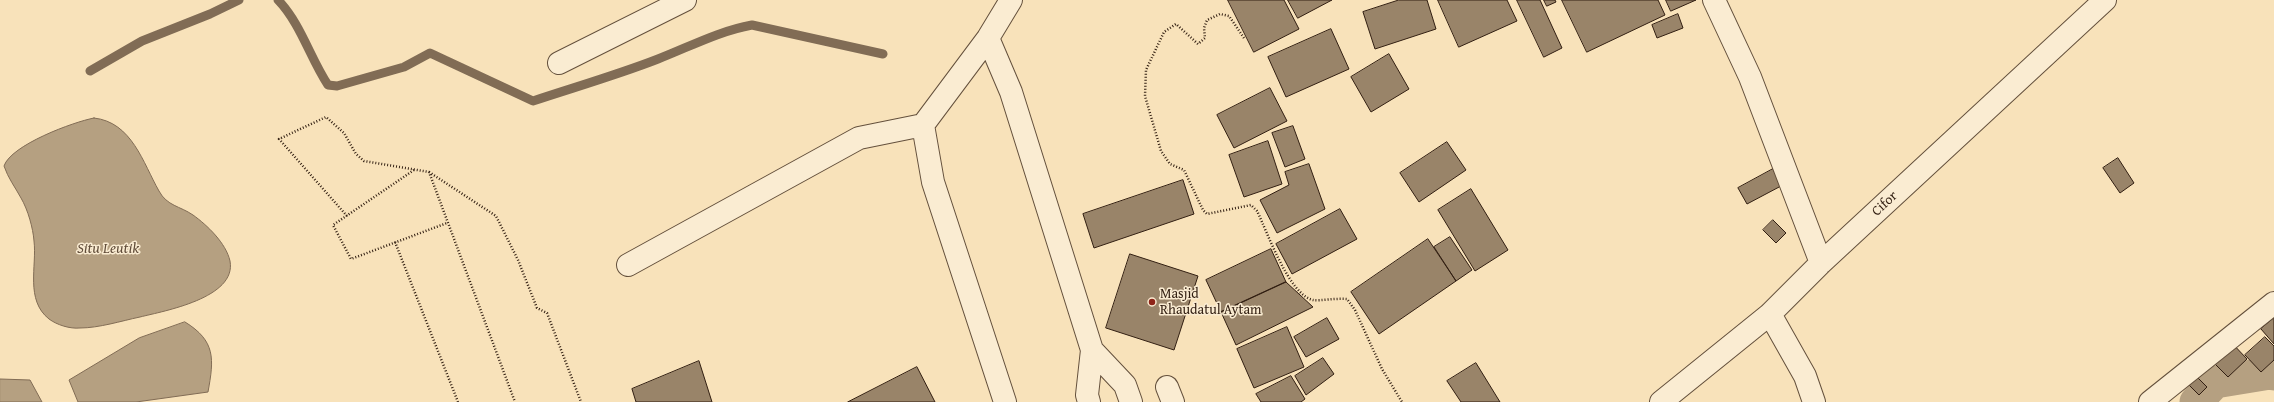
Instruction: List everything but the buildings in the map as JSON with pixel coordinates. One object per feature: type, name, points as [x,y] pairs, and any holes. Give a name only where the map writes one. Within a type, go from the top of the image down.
[{"type":"street","points":[[559,63],[685,0]]},
{"type":"street","points":[[628,265],[859,138],[923,125],[988,38],[1011,0]]},
{"type":"street","points":[[1714,0],[1750,77],[1821,263]]},
{"type":"street","name":"Cifor","points":[[1661,402],[1770,314],[1821,263],[2105,0]]},
{"type":"street","points":[[988,38],[1011,92],[1092,350],[1087,395],[1089,402]]},
{"type":"street","points":[[923,125],[933,182],[1005,402]]},
{"type":"street","points":[[2150,402],[2274,303]]},
{"type":"street","points":[[1770,314],[1805,376],[1814,402]]},
{"type":"street","points":[[1092,350],[1125,385],[1131,402]]},
{"type":"path","points":[[1244,38],[1230,16],[1220,14],[1207,20],[1204,28],[1205,38],[1198,44],[1176,24],[1164,32],[1146,70],[1145,96],[1161,152],[1170,164],[1184,170],[1203,210],[1207,214],[1252,205],[1257,211],[1288,278],[1302,294],[1313,300],[1334,297],[1347,299],[1355,310],[1382,369],[1402,402]]},
{"type":"path","points":[[347,216],[279,139],[326,117],[344,133],[356,154],[364,161],[429,172],[496,216],[518,260],[537,308],[547,313],[581,402]]},
{"type":"path","points":[[414,170],[333,225],[351,259],[447,223]]},
{"type":"path","points":[[429,172],[515,402]]},
{"type":"path","points":[[395,242],[458,402]]},
{"type":"water","name":"Situ Leutik","points":[[94,118],[107,121],[118,127],[127,135],[135,146],[162,196],[170,203],[193,215],[215,235],[228,254],[230,261],[229,274],[222,285],[197,301],[165,311],[102,326],[72,328],[60,325],[49,319],[37,302],[34,293],[35,251],[31,225],[24,203],[4,166],[9,158],[18,150],[30,143],[58,129]]},
{"type":"water","points":[[185,322],[203,336],[210,352],[212,360],[208,392],[136,402],[78,402],[69,380],[139,338]]},
{"type":"water","points":[[0,379],[30,380],[42,402],[0,402]]},
{"type":"waterway","points":[[90,71],[142,41],[210,14],[239,0]]},
{"type":"waterway","points":[[278,0],[286,9],[299,30],[328,85],[337,86],[404,67],[430,53],[533,101],[643,65],[716,35],[752,25],[883,54]]},
{"type":"waterway","points":[[2196,402],[2215,382],[2270,373],[2274,374]]},
{"type":"place","name":"Masjid Rhaudatul Aytam","points":[[1152,302]]}]
